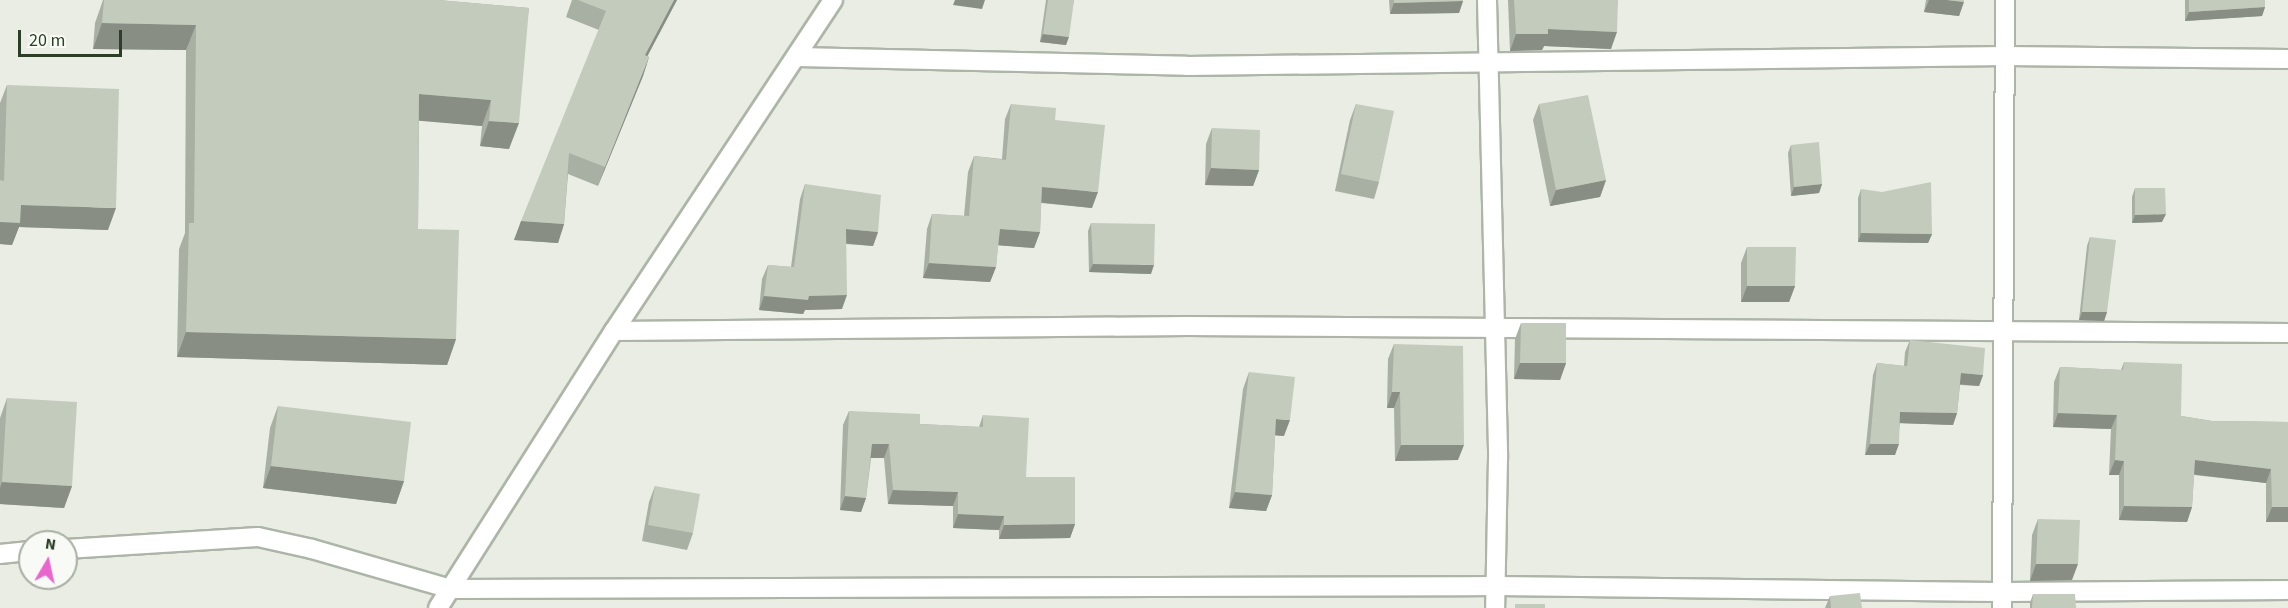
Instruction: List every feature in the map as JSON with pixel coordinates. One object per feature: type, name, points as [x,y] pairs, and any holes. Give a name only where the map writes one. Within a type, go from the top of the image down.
[{"type":"street","points":[[438,608],[614,331],[798,57],[833,0]]},
{"type":"street","points":[[1487,0],[1497,586],[1495,608]]},
{"type":"street","points":[[2002,600],[2005,0]]},
{"type":"street","points":[[798,57],[1187,66],[2006,56],[2288,59]]},
{"type":"street","points":[[614,331],[1493,328],[2288,333]]},
{"type":"street","points":[[78,548],[258,537],[312,549],[451,590],[1497,586],[2002,600],[2288,590]]},
{"type":"street","points":[[0,554],[18,552]]},
{"type":"building","points":[[104,0],[438,0],[529,8],[519,123],[489,121],[491,100],[419,94],[418,229],[459,230],[456,339],[186,332],[189,223],[194,223],[196,25],[102,23]]},
{"type":"building","points":[[578,0],[674,0],[645,55],[649,57],[605,167],[569,153],[564,224],[521,221],[606,11]]},
{"type":"building","points":[[1048,0],[1074,0],[1069,37],[1043,34]]},
{"type":"building","points":[[1394,0],[1463,0],[1463,1],[1394,3]]},
{"type":"building","points":[[1514,0],[1618,0],[1617,32],[1548,29],[1548,34],[1516,34]]},
{"type":"building","points":[[2189,0],[2265,0],[2265,7],[2189,12]]},
{"type":"building","points":[[7,85],[119,89],[116,208],[21,205],[20,223],[0,222],[0,180],[4,181]]},
{"type":"building","points":[[1588,95],[1606,180],[1556,190],[1539,104]]},
{"type":"building","points":[[1011,104],[1056,108],[1055,120],[1105,125],[1098,192],[1042,187],[1040,232],[1000,229],[996,267],[929,263],[932,214],[969,216],[974,156],[1006,160]]},
{"type":"building","points":[[1356,104],[1394,111],[1379,182],[1341,174]]},
{"type":"building","points":[[1212,128],[1260,130],[1259,170],[1211,168]]},
{"type":"building","points":[[1819,142],[1822,184],[1794,187],[1791,145]]},
{"type":"building","points":[[1931,182],[1932,234],[1861,233],[1861,189],[1882,192]]},
{"type":"building","points":[[805,184],[881,195],[878,232],[846,229],[847,295],[809,296],[808,300],[764,296],[768,265],[794,267]]},
{"type":"building","points":[[2135,188],[2165,188],[2166,214],[2135,215]]},
{"type":"building","points":[[1091,223],[1155,224],[1154,265],[1093,264]]},
{"type":"building","points":[[2090,237],[2116,240],[2107,312],[2082,312]]},
{"type":"building","points":[[1747,247],[1796,247],[1795,286],[1747,286]]},
{"type":"building","points":[[1521,323],[1566,323],[1566,363],[1520,363]]},
{"type":"building","points":[[1910,340],[1985,348],[1983,375],[1961,373],[1957,413],[1900,412],[1899,444],[1870,444],[1877,363],[1907,366]]},
{"type":"building","points":[[1394,344],[1463,346],[1464,445],[1401,445],[1400,392],[1392,392]]},
{"type":"building","points":[[2124,362],[2182,364],[2181,416],[2212,421],[2288,422],[2288,507],[2272,507],[2271,469],[2195,460],[2192,507],[2124,506],[2124,461],[2115,460],[2117,415],[2058,413],[2060,367],[2123,370]]},
{"type":"building","points":[[1249,372],[1295,377],[1290,420],[1276,419],[1272,495],[1235,492]]},
{"type":"building","points":[[7,398],[77,402],[72,486],[2,482]]},
{"type":"building","points":[[278,406],[411,422],[404,481],[271,466]]},
{"type":"building","points":[[849,411],[920,414],[920,424],[983,427],[983,415],[1029,418],[1026,477],[1075,477],[1075,524],[1004,525],[1004,516],[958,514],[958,492],[893,490],[889,444],[872,444],[866,498],[845,496]]},
{"type":"building","points":[[655,486],[700,494],[693,533],[648,525]]},
{"type":"building","points":[[2038,519],[2080,520],[2078,564],[2036,564]]},
{"type":"building","points":[[1860,593],[1862,608],[1831,608],[1830,596]]},
{"type":"building","points":[[2033,594],[2075,594],[2076,608],[2032,608]]},
{"type":"building","points":[[1515,604],[1545,604],[1545,608],[1515,608]]}]
